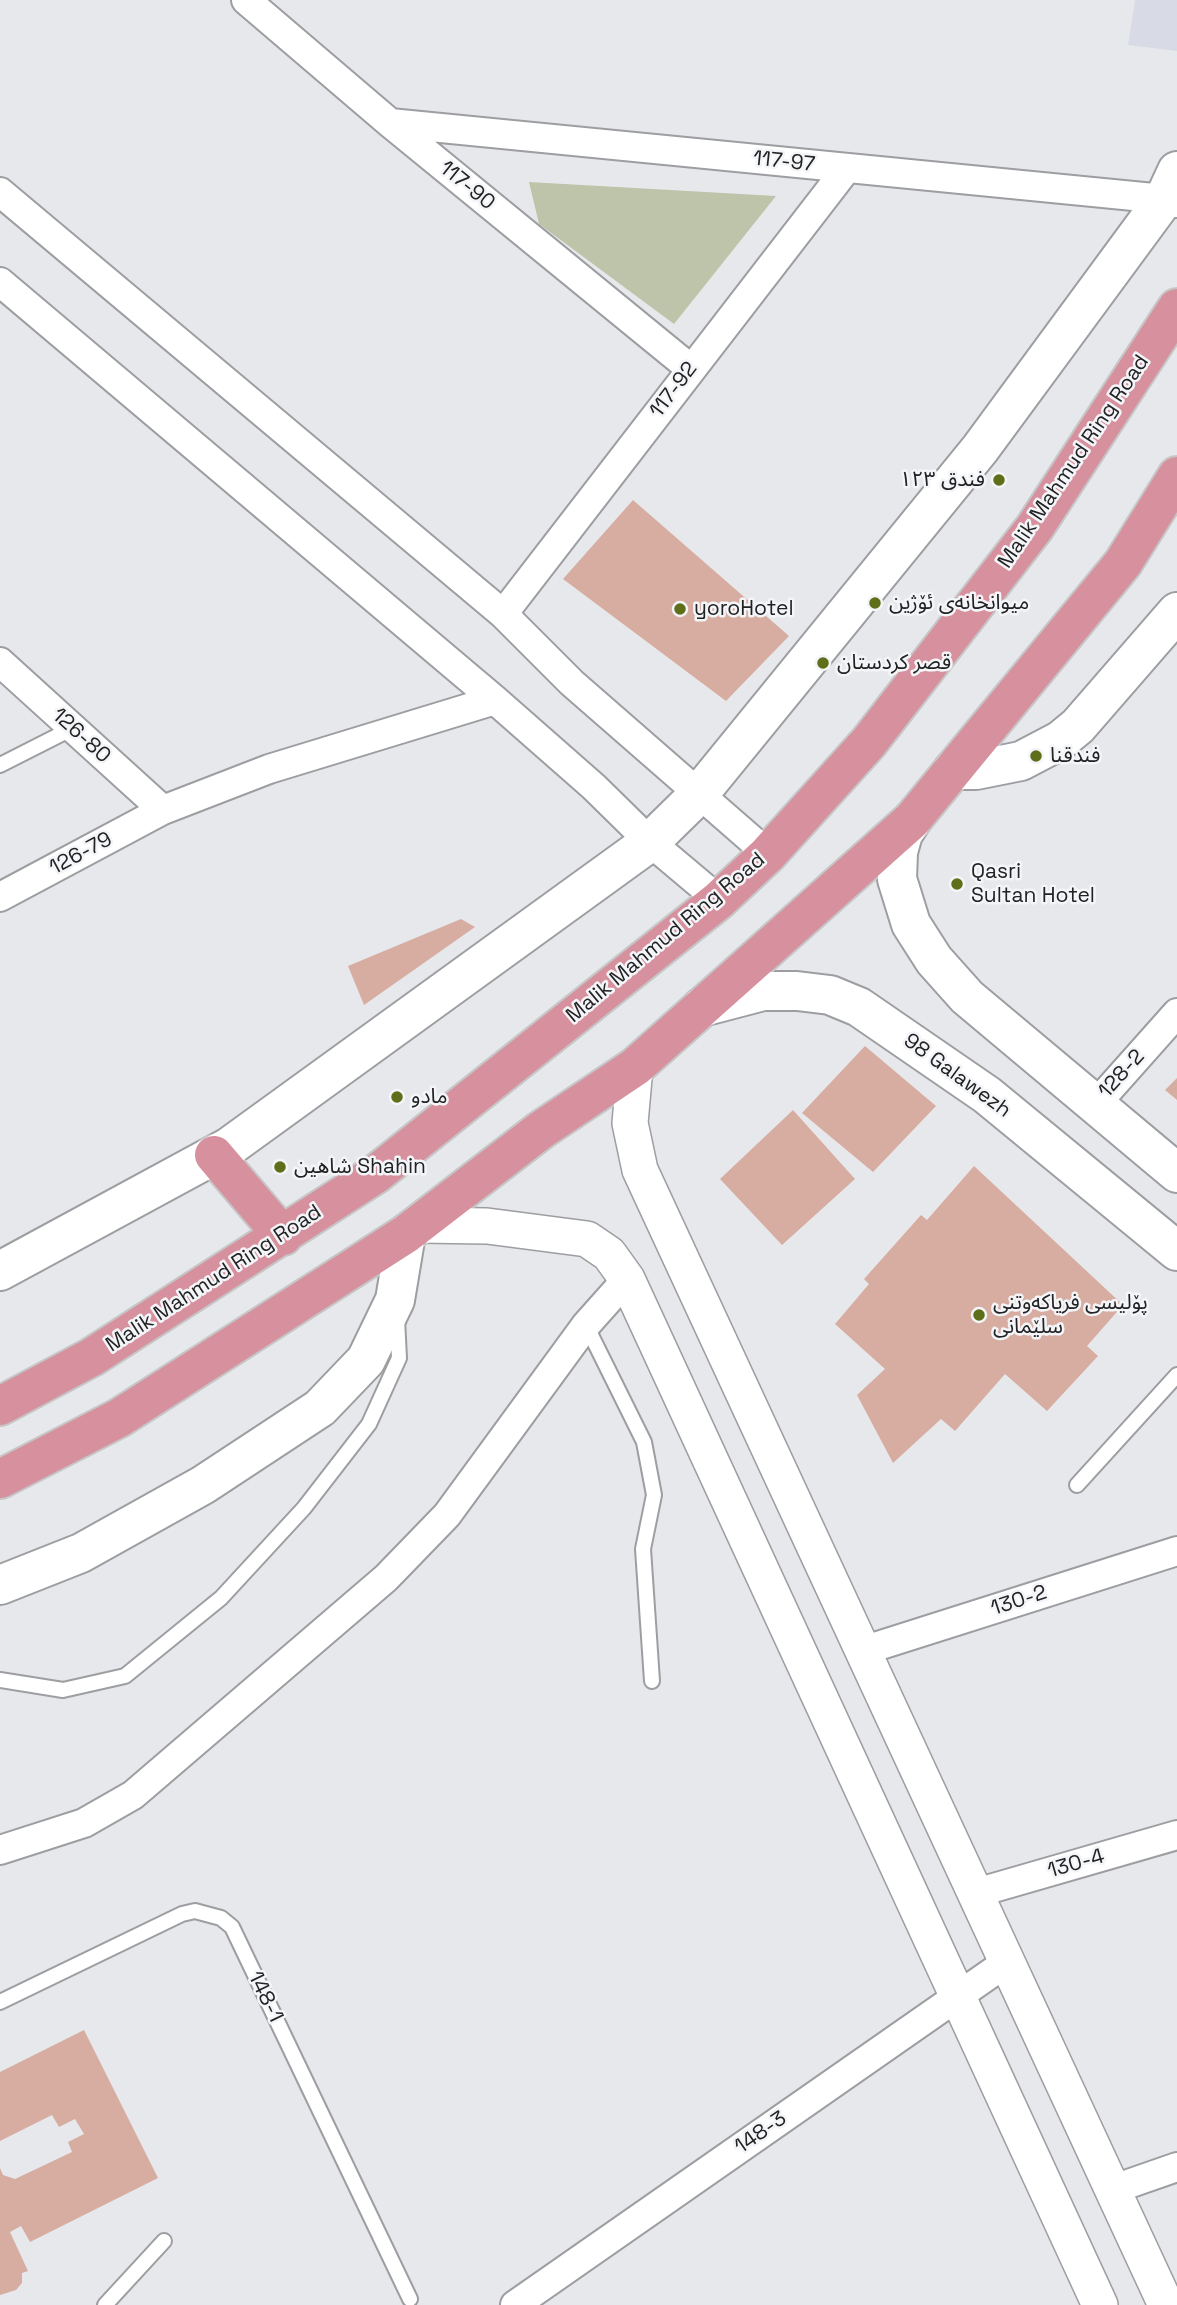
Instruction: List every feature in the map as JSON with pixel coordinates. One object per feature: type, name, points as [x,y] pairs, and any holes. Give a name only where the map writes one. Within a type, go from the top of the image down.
[{"type":"highway","name":"Malik Mahmud Ring Road","points":[[0,1406],[92,1357],[284,1236],[376,1174],[719,900],[768,854],[869,742],[1035,527],[1177,308]]},
{"type":"highway","points":[[0,1479],[119,1418],[412,1229],[541,1130],[635,1067],[912,820],[1123,563],[1177,477]]},
{"type":"highway","points":[[214,1155],[284,1236]]},
{"type":"main road","points":[[0,1271],[214,1155],[650,842],[699,794],[980,449],[1173,191]]},
{"type":"main road","points":[[953,770],[976,770],[1010,764],[1042,752],[1061,740],[1078,726],[1177,612]]},
{"type":"main road","points":[[912,820],[902,834],[897,879],[905,909],[922,942],[967,997],[1177,1173]]},
{"type":"main road","name":"98 Galawezh","points":[[702,1007],[764,991],[830,995],[859,1007],[986,1095],[1177,1251]]},
{"type":"main road","points":[[0,1586],[82,1553],[203,1485],[320,1408],[366,1360],[396,1300],[412,1229]]},
{"type":"street","name":"117-90","points":[[246,0],[390,124],[691,369]]},
{"type":"street","name":"117-97","points":[[390,124],[847,168],[1173,191]]},
{"type":"street","name":"117-92","points":[[503,614],[847,168]]},
{"type":"street","points":[[0,192],[503,614],[572,683],[768,854]]},
{"type":"street","points":[[0,282],[495,700],[594,787],[650,842],[719,900]]},
{"type":"street","name":"126-80","points":[[0,662],[163,810]]},
{"type":"street","name":"126-79","points":[[0,897],[163,810],[269,769],[495,700]]},
{"type":"street","name":"128-2","points":[[1096,1104],[1177,1013]]},
{"type":"street","points":[[635,1067],[630,1123],[640,1170],[1166,2305]]},
{"type":"street","points":[[412,1229],[487,1226],[587,1239],[609,1254],[627,1279],[1100,2305]]},
{"type":"street","points":[[0,1850],[84,1823],[133,1795],[386,1578],[447,1515],[586,1325],[627,1279]]},
{"type":"street","name":"130-2","points":[[862,1651],[1177,1550]]},
{"type":"street","name":"130-4","points":[[976,1893],[1177,1835]]},
{"type":"street","name":"148-3","points":[[515,2305],[1007,1962]]},
{"type":"street","points":[[1111,2190],[1177,2166]]},
{"type":"lane","points":[[0,765],[73,728]]},
{"type":"lane","points":[[0,1680],[63,1690],[125,1676],[220,1598],[304,1508],[369,1424],[400,1358],[396,1300]]},
{"type":"lane","points":[[586,1325],[644,1442],[653,1495],[643,1549],[652,1681]]},
{"type":"lane","points":[[1077,1485],[1177,1375]]},
{"type":"lane","name":"148-1","points":[[0,2002],[182,1914],[195,1911],[222,1918],[232,1927],[410,2299]]},
{"type":"lane","points":[[105,2305],[164,2241]]},
{"type":"shaded area","points":[[1135,0],[1177,0],[1177,51],[1128,45]]},
{"type":"green space","points":[[529,182],[776,196],[674,324],[539,224]]},
{"type":"building","name":"yoroHotel","points":[[633,500],[789,636],[726,701],[563,579]]},
{"type":"building","points":[[461,919],[475,927],[364,1005],[348,966]]},
{"type":"building","points":[[865,1046],[936,1106],[873,1172],[802,1113]]},
{"type":"building","points":[[1177,1078],[1177,1100],[1165,1090]]},
{"type":"building","points":[[793,1110],[855,1179],[782,1245],[720,1179]]},
{"type":"building","name":"پۆلیسی فریاکەوتنی سلێمانی","points":[[974,1166],[1123,1305],[1087,1346],[1098,1356],[1047,1411],[1005,1374],[955,1431],[941,1419],[893,1463],[857,1395],[885,1369],[835,1324],[869,1284],[864,1279],[921,1215],[927,1220]]},
{"type":"building","points":[[84,2030],[158,2178],[30,2242],[21,2226],[10,2232],[28,2271],[22,2273],[22,2283],[16,2290],[0,2295],[0,2168],[3,2175],[15,2179],[72,2152],[68,2142],[84,2134],[75,2119],[59,2127],[52,2115],[0,2141],[0,2072]]},
{"type":"place","name":"فندق ١٢٣","points":[[999,480]]},
{"type":"place","name":"میوانخانەی ئۆژین","points":[[875,603]]},
{"type":"place","name":"yoroHotel","points":[[680,609]]},
{"type":"place","name":"قصر كردستان","points":[[823,663]]},
{"type":"place","name":"فندقنا","points":[[1036,756]]},
{"type":"place","name":"Qasri Sultan Hotel","points":[[957,884]]},
{"type":"place","name":"مادو","points":[[397,1097]]},
{"type":"place","name":"شاهین Shahin","points":[[280,1167]]},
{"type":"place","name":"پۆلیسی فریاکەوتنی سلێمانی","points":[[979,1315]]}]
